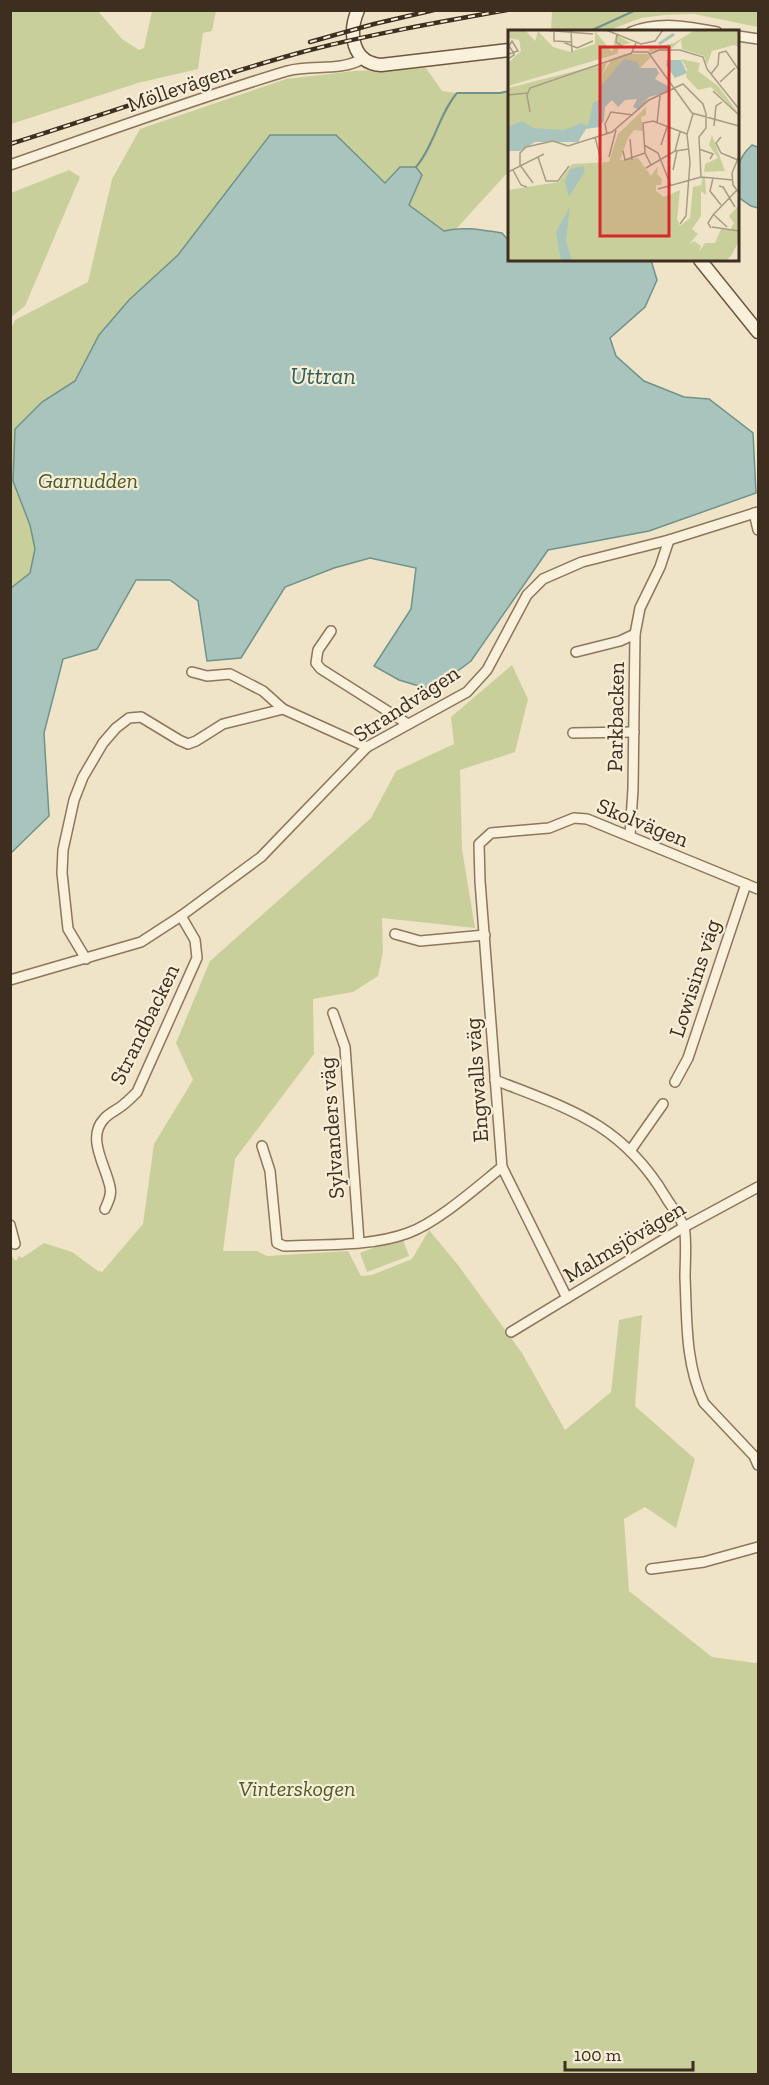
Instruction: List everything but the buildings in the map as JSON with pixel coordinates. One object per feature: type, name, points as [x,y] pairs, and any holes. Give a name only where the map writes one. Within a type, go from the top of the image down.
[{"type":"street","points":[[358,10],[352,35],[357,52],[362,59],[370,63],[381,65],[508,50]]},
{"type":"street","points":[[638,30],[656,25],[671,25],[704,30]]},
{"type":"street","points":[[739,36],[759,39]]},
{"type":"street","name":"Möllevägen","points":[[10,165],[291,70],[341,67],[362,59]]},
{"type":"street","points":[[701,261],[759,332]]},
{"type":"street","points":[[756,512],[759,530]]},
{"type":"street","name":"Strandvägen","points":[[10,980],[141,942],[181,916],[261,857],[368,747],[467,692],[487,670],[527,595],[543,579],[582,562],[669,540],[756,512]]},
{"type":"street","name":"Parkbacken","points":[[630,836],[633,789],[635,634],[640,608],[660,567],[669,540]]},
{"type":"street","points":[[331,631],[318,650],[316,663],[321,669],[408,724]]},
{"type":"street","name":"Parkbacken","points":[[576,652],[620,641],[635,634]]},
{"type":"street","points":[[192,672],[207,676],[230,674],[263,691],[283,709],[333,729],[368,747]]},
{"type":"street","points":[[86,959],[68,929],[62,873],[63,850],[74,800],[80,784],[103,743],[116,728],[129,718],[141,717],[188,744],[223,724],[283,709]]},
{"type":"street","points":[[573,733],[634,732]]},
{"type":"street","name":"Skolvägen","points":[[479,844],[491,833],[549,828],[580,818],[594,820],[759,889]]},
{"type":"street","name":"Engwalls väg","points":[[479,844],[502,1167],[567,1298]]},
{"type":"street","name":"Lowisins väg","points":[[675,1082],[688,1058],[746,884]]},
{"type":"street","name":"Strandbacken","points":[[105,1209],[111,1188],[99,1153],[98,1127],[104,1119],[123,1106],[137,1092],[197,958],[195,940],[181,916]]},
{"type":"street","points":[[395,934],[420,941],[485,935]]},
{"type":"street","name":"Sylvanders väg","points":[[333,1013],[345,1047],[358,1242]]},
{"type":"street","points":[[495,1080],[566,1107],[597,1124],[630,1151],[650,1172],[684,1227],[687,1336],[695,1383],[704,1403],[754,1456],[759,1466]]},
{"type":"street","points":[[630,1151],[663,1104]]},
{"type":"street","points":[[262,1146],[270,1171],[277,1243],[284,1246],[388,1239],[410,1233],[433,1220],[502,1167]]},
{"type":"street","name":"Malmsjövägen","points":[[510,1332],[684,1227],[759,1187]]},
{"type":"street","points":[[10,1225],[15,1244]]},
{"type":"street","points":[[651,1569],[704,1562],[759,1547]]},
{"type":"green space","points":[[10,11],[98,11],[122,39],[139,50],[144,48],[152,11],[216,11],[212,31],[203,33],[198,69],[138,83],[11,124]]},
{"type":"green space","points":[[552,11],[758,11],[758,27],[694,14],[641,18],[610,30],[551,30]]},
{"type":"green space","name":"Garnudden","points":[[426,68],[442,91],[476,94],[508,91],[508,172],[457,228],[444,231],[409,205],[422,175],[385,184],[336,135],[271,135],[178,255],[129,300],[227,478],[11,687],[10,322],[12,326],[15,320],[88,282],[112,179],[140,129],[286,79],[354,71]]},
{"type":"green space","points":[[69,170],[80,177],[25,306],[11,317],[11,193]]},
{"type":"green space","name":"Vinterskogen","points":[[512,665],[528,699],[515,752],[460,770],[462,849],[475,928],[382,918],[383,952],[378,976],[353,992],[313,999],[314,1054],[235,1159],[223,1251],[257,1251],[267,1256],[348,1251],[361,1276],[372,1275],[412,1259],[429,1230],[458,1265],[522,1353],[565,1430],[611,1392],[619,1320],[642,1315],[635,1406],[695,1459],[676,1528],[645,1507],[624,1519],[629,1591],[712,1657],[758,1662],[758,2074],[11,2074],[10,1254],[16,1261],[19,1256],[22,1258],[44,1243],[72,1252],[102,1272],[143,1224],[154,1144],[193,1080],[176,1043],[210,961],[371,818],[396,771],[454,744],[451,717]]},
{"type":"green space","points":[[402,1237],[409,1256],[367,1272],[360,1253]]},
{"type":"water","name":"Uttran","points":[[270,135],[336,135],[385,183],[400,167],[416,167],[422,175],[409,205],[444,231],[466,229],[502,233],[508,240],[508,261],[651,261],[657,280],[645,307],[610,338],[616,356],[644,381],[684,397],[709,399],[753,433],[756,493],[649,531],[548,550],[471,661],[432,690],[399,680],[374,666],[411,609],[416,568],[370,558],[334,568],[285,587],[241,658],[207,661],[198,601],[170,580],[136,580],[97,649],[63,659],[44,733],[49,816],[11,853],[11,588],[30,573],[35,549],[30,525],[13,481],[15,429],[42,402],[75,381],[99,335],[129,300],[178,255]]},
{"type":"water","points":[[752,145],[758,147],[758,208],[739,198],[739,163]]},
{"type":"waterway","points":[[592,30],[636,10]]},
{"type":"waterway","points":[[416,167],[457,93],[508,91]]},
{"type":"railway","points":[[310,42],[434,10]]},
{"type":"railway","points":[[10,144],[306,51],[507,10]]}]
